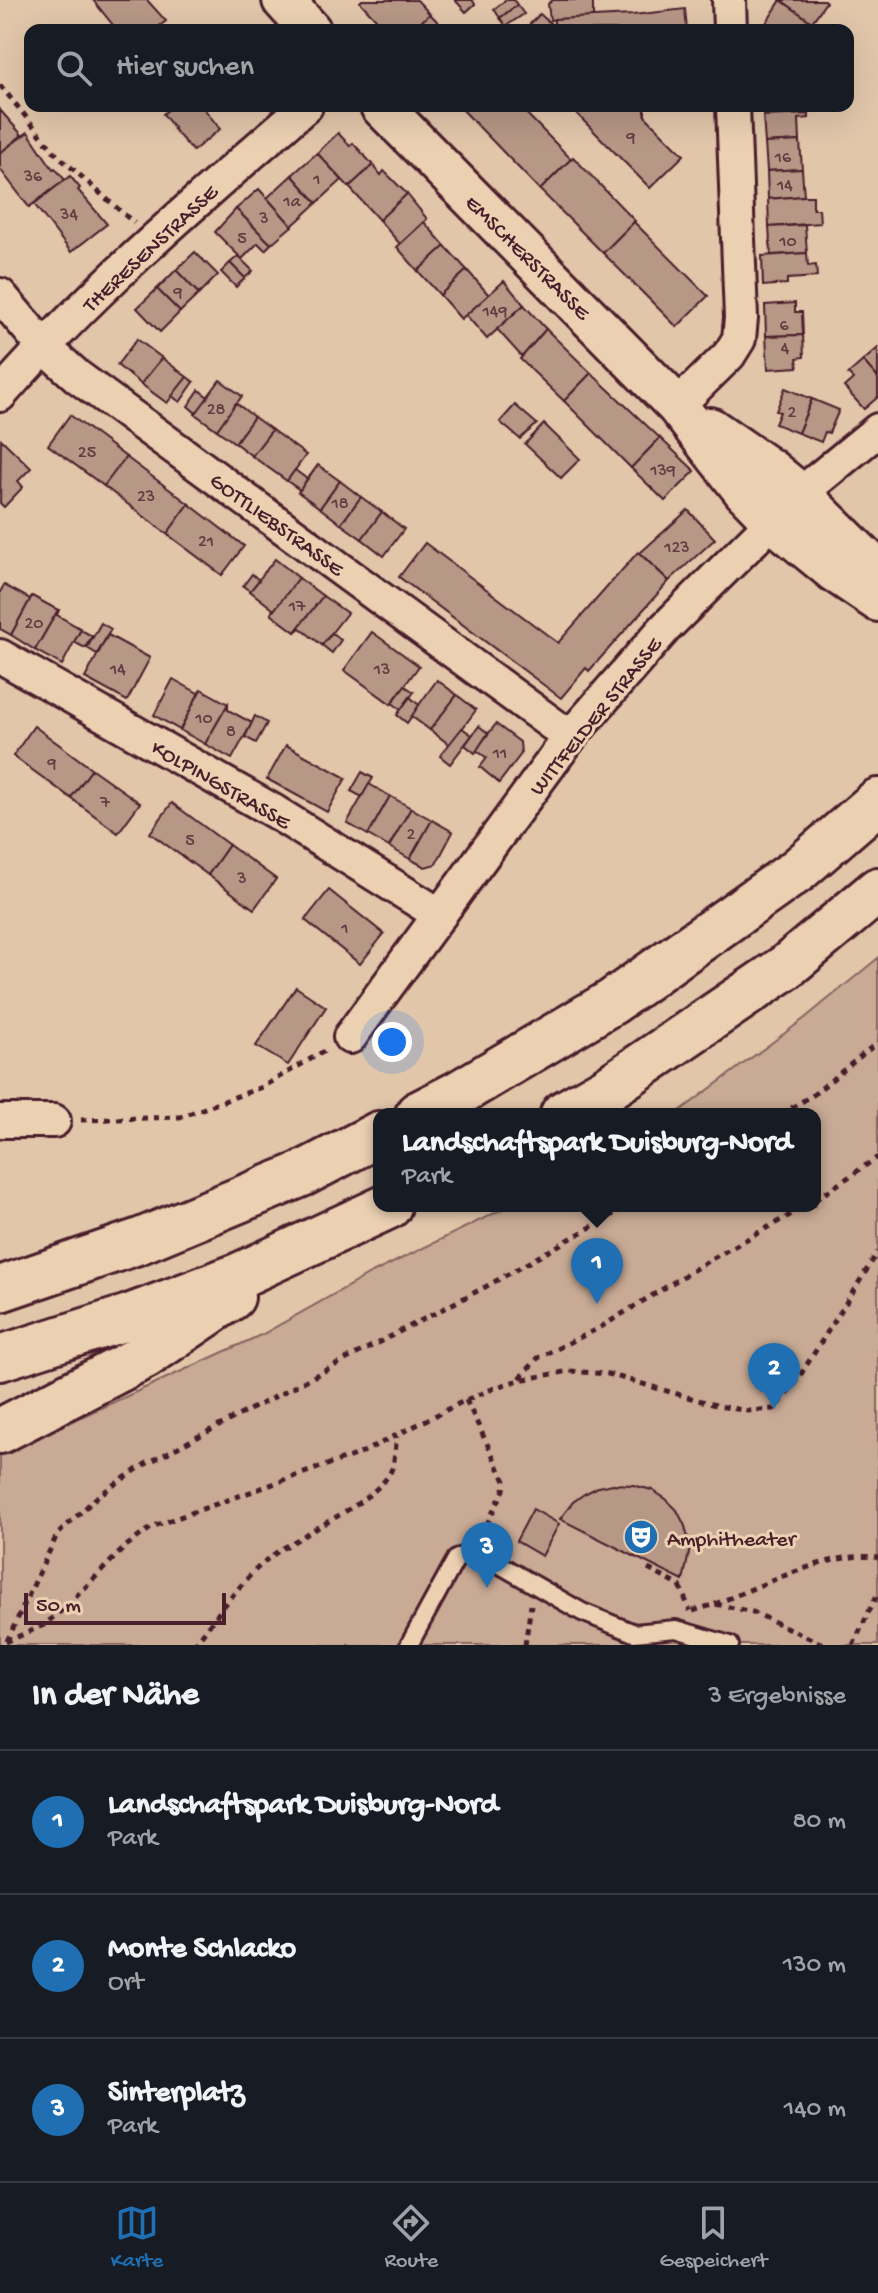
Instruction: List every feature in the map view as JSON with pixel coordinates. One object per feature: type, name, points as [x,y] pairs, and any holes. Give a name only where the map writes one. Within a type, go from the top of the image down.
[{"type":"highway","points":[[430,1108],[612,1002],[798,870],[878,801]]},
{"type":"highway","points":[[574,1108],[607,1089],[786,967],[878,890]]},
{"type":"highway","points":[[0,1289],[140,1241],[302,1174],[373,1137]]},
{"type":"highway","points":[[0,1358],[129,1317],[238,1276],[377,1212]]},
{"type":"highway","points":[[0,1431],[145,1356],[310,1244]]},
{"type":"street","points":[[283,0],[305,24]]},
{"type":"street","points":[[729,0],[730,24]]},
{"type":"street","name":"THERESENSTRASSE","points":[[0,395],[43,346],[150,242],[299,112]]},
{"type":"street","name":"EMSCHERSTRASSE","points":[[387,112],[677,406],[744,491],[787,508],[878,571]]},
{"type":"street","points":[[677,406],[729,355],[739,339],[741,318],[733,112]]},
{"type":"street","name":"GOTTLIEBSTRASSE","points":[[0,295],[43,346],[78,377],[570,737]]},
{"type":"street","name":"WITTFELDER STRASSE","points":[[350,1037],[570,737],[665,628],[787,508],[878,430]]},
{"type":"street","name":"EMSCHERSTRASSE","points":[[787,508],[835,572],[878,601]]},
{"type":"street","name":"KOLPINGSTRASSE","points":[[0,656],[275,812],[440,915]]},
{"type":"street","points":[[0,1121],[54,1121]]},
{"type":"lane","points":[[409,1645],[456,1559],[474,1550],[582,1612],[634,1633],[676,1629],[730,1645]]},
{"type":"path","points":[[0,85],[57,155],[129,217],[150,242]]},
{"type":"path","points":[[54,1121],[180,1117],[262,1087],[350,1037]]},
{"type":"path","points":[[791,1108],[813,1095],[878,1042]]},
{"type":"path","points":[[821,1196],[878,1157]]},
{"type":"path","points":[[5,1644],[57,1535],[98,1496],[142,1466],[487,1286],[617,1212]]},
{"type":"path","points":[[519,1380],[538,1358],[601,1327],[795,1212]]},
{"type":"path","points":[[5,1644],[44,1625],[126,1546],[154,1526],[361,1453],[466,1400],[519,1380],[570,1371],[608,1374],[719,1406],[748,1411],[774,1409],[794,1385],[878,1252]]},
{"type":"path","points":[[466,1400],[505,1481],[504,1490],[474,1550]]},
{"type":"path","points":[[194,1645],[232,1596],[265,1561],[373,1493],[391,1471],[397,1436]]},
{"type":"path","points":[[676,1629],[690,1612],[827,1561],[877,1555]]},
{"type":"path","points":[[648,1569],[680,1586],[690,1612]]},
{"type":"path","points":[[525,1645],[534,1585]]},
{"type":"path","points":[[853,1645],[878,1593]]},
{"type":"path","points":[[715,1604],[753,1612],[825,1645]]},
{"type":"shaded area","points":[[878,958],[878,1645],[0,1645],[0,1454],[263,1334],[370,1274],[497,1212],[821,1212],[821,1108],[684,1108],[805,1018]]},
{"type":"building","points":[[93,0],[147,0],[166,21],[162,24],[112,24]]},
{"type":"building","points":[[417,0],[430,14],[419,24],[380,24],[360,2]]},
{"type":"building","points":[[455,0],[472,0],[475,4],[466,12]]},
{"type":"building","points":[[506,0],[514,0],[517,5],[500,18],[494,9]]},
{"type":"building","points":[[553,0],[593,0],[593,18],[550,20],[548,4]]},
{"type":"building","points":[[781,0],[812,22],[810,24],[766,24]]},
{"type":"building","points":[[781,0],[824,0],[826,2],[812,22]]},
{"type":"building","points":[[517,5],[524,14],[509,24],[504,24],[500,18]]},
{"type":"building","points":[[685,9],[686,24],[554,24],[554,19]]},
{"type":"building","points":[[430,14],[440,24],[419,24]]},
{"type":"building","points":[[540,14],[551,24],[530,24]]},
{"type":"building","points":[[0,110],[22,135],[0,153]]},
{"type":"building","points":[[207,112],[220,129],[193,151],[163,114]]},
{"type":"building","points":[[465,112],[525,112],[571,159],[540,190]]},
{"type":"building","points":[[575,112],[645,112],[645,116],[684,155],[650,188]]},
{"type":"building","points":[[763,112],[809,114],[763,116]]},
{"type":"building","points":[[809,114],[809,118],[799,119],[800,141],[765,143],[763,116]]},
{"type":"building","points":[[28,132],[53,169],[65,180],[29,207],[0,169],[0,153]]},
{"type":"building","points":[[338,133],[350,146],[353,143],[373,165],[349,187],[317,153]]},
{"type":"building","points":[[800,141],[802,169],[767,171],[765,143]]},
{"type":"building","points":[[317,153],[342,180],[317,203],[292,175]]},
{"type":"building","points":[[573,157],[635,221],[603,253],[540,190]]},
{"type":"building","points":[[373,165],[381,175],[384,171],[407,194],[379,220],[349,187]]},
{"type":"building","points":[[802,169],[804,196],[768,199],[767,171]]},
{"type":"building","points":[[292,175],[317,203],[292,226],[267,198]]},
{"type":"building","points":[[70,176],[107,224],[71,252],[34,204]]},
{"type":"building","points":[[259,189],[292,226],[271,244],[236,209]]},
{"type":"building","points":[[407,194],[427,219],[400,244],[379,220]]},
{"type":"building","points":[[813,196],[813,209],[819,209],[820,223],[769,227],[768,199]]},
{"type":"building","points":[[236,209],[271,244],[265,250],[258,243],[242,259],[215,232]]},
{"type":"building","points":[[424,222],[445,246],[418,271],[397,247]]},
{"type":"building","points":[[634,222],[708,296],[677,327],[603,253]]},
{"type":"building","points":[[805,225],[807,253],[771,255],[769,227]]},
{"type":"building","points":[[445,246],[467,270],[440,295],[418,271]]},
{"type":"building","points":[[195,252],[218,275],[199,294],[176,270]]},
{"type":"building","points":[[807,253],[808,266],[816,265],[817,277],[787,279],[787,284],[763,286],[762,256]]},
{"type":"building","points":[[238,256],[253,271],[245,278],[230,263]]},
{"type":"building","points":[[230,263],[245,278],[236,287],[221,272]]},
{"type":"building","points":[[176,270],[199,294],[180,312],[157,289]]},
{"type":"building","points":[[467,270],[489,295],[461,319],[440,295]]},
{"type":"building","points":[[504,281],[524,305],[487,339],[466,315]]},
{"type":"building","points":[[157,289],[180,312],[160,332],[137,308]]},
{"type":"building","points":[[795,303],[795,312],[802,312],[803,335],[766,336],[765,305]]},
{"type":"building","points":[[524,305],[546,329],[522,357],[497,329]]},
{"type":"building","points":[[546,329],[591,373],[564,401],[520,359]]},
{"type":"building","points":[[803,335],[804,357],[797,358],[798,367],[768,369],[766,336]]},
{"type":"building","points":[[137,339],[162,358],[141,384],[117,365]]},
{"type":"building","points":[[878,348],[878,378],[863,361]]},
{"type":"building","points":[[162,358],[187,377],[167,403],[141,384]]},
{"type":"building","points":[[863,361],[878,378],[878,397],[864,409],[844,387],[853,379],[848,374]]},
{"type":"building","points":[[591,373],[660,438],[631,468],[564,401]]},
{"type":"building","points":[[187,377],[194,382],[180,402],[172,396]]},
{"type":"building","points":[[220,380],[242,396],[217,430],[195,414]]},
{"type":"building","points":[[785,388],[812,399],[798,433],[775,424],[780,412],[776,411]]},
{"type":"building","points":[[199,390],[208,397],[196,413],[188,406]]},
{"type":"building","points":[[812,399],[839,410],[829,433],[825,432],[821,442],[798,433]]},
{"type":"building","points":[[236,403],[254,417],[235,443],[217,430]]},
{"type":"building","points":[[515,405],[537,424],[520,439],[500,422]]},
{"type":"building","points":[[70,415],[126,457],[104,486],[48,445]]},
{"type":"building","points":[[254,417],[272,430],[252,456],[235,443]]},
{"type":"building","points":[[544,424],[580,459],[561,478],[525,444]]},
{"type":"building","points":[[272,430],[306,455],[287,481],[252,456]]},
{"type":"building","points":[[660,438],[695,471],[665,501],[631,468]]},
{"type":"building","points":[[1,439],[31,468],[18,481],[23,487],[4,507],[0,503]]},
{"type":"building","points":[[126,457],[189,504],[167,534],[104,486]]},
{"type":"building","points":[[318,465],[340,481],[320,508],[298,492]]},
{"type":"building","points":[[295,470],[307,479],[300,490],[287,481]]},
{"type":"building","points":[[340,481],[361,497],[341,524],[320,508]]},
{"type":"building","points":[[361,497],[382,512],[362,539],[341,524]]},
{"type":"building","points":[[189,504],[244,546],[222,575],[167,534]]},
{"type":"building","points":[[688,510],[715,539],[669,581],[640,553]]},
{"type":"building","points":[[382,512],[404,529],[384,556],[362,539]]},
{"type":"building","points":[[425,543],[558,643],[638,552],[669,581],[561,698],[399,577]]},
{"type":"building","points":[[275,559],[299,578],[271,614],[273,609],[250,591]]},
{"type":"building","points":[[252,574],[259,580],[250,591],[243,586]]},
{"type":"building","points":[[299,578],[323,596],[295,632],[271,614]]},
{"type":"building","points":[[4,585],[30,599],[32,596],[11,635],[0,629],[0,592]]},
{"type":"building","points":[[32,596],[58,610],[35,650],[11,635]]},
{"type":"building","points":[[323,596],[347,613],[322,645],[300,628],[295,632]]},
{"type":"building","points":[[58,610],[57,615],[81,629],[62,665],[35,650]]},
{"type":"building","points":[[101,623],[111,629],[97,654],[87,648]]},
{"type":"building","points":[[81,630],[92,636],[85,648],[74,642]]},
{"type":"building","points":[[372,632],[419,666],[391,704],[344,670]]},
{"type":"building","points":[[332,633],[341,640],[332,653],[322,645]]},
{"type":"building","points":[[108,635],[150,658],[127,701],[85,678]]},
{"type":"building","points":[[173,679],[198,693],[201,689],[180,730],[154,715]]},
{"type":"building","points":[[437,680],[457,695],[430,730],[411,716]]},
{"type":"building","points":[[405,686],[414,692],[401,709],[392,703]]},
{"type":"building","points":[[201,689],[228,704],[205,744],[180,730]]},
{"type":"building","points":[[457,695],[476,710],[450,745],[430,730]]},
{"type":"building","points":[[410,697],[419,705],[407,723],[397,715]]},
{"type":"building","points":[[228,704],[228,710],[252,723],[232,759],[205,744]]},
{"type":"building","points":[[255,716],[267,723],[256,743],[245,737]]},
{"type":"building","points":[[496,724],[520,742],[521,754],[499,783],[480,767],[487,758],[476,750]]},
{"type":"building","points":[[34,726],[92,769],[71,798],[13,756]]},
{"type":"building","points":[[479,726],[488,733],[475,753],[465,745]]},
{"type":"building","points":[[462,728],[472,735],[450,764],[440,756]]},
{"type":"building","points":[[286,745],[346,778],[327,812],[267,779]]},
{"type":"building","points":[[92,769],[140,803],[118,833],[71,798]]},
{"type":"building","points":[[362,772],[373,778],[362,797],[351,791]]},
{"type":"building","points":[[369,784],[390,796],[368,835],[347,823]]},
{"type":"building","points":[[390,796],[411,808],[389,847],[368,835]]},
{"type":"building","points":[[172,803],[229,845],[208,875],[150,833]]},
{"type":"building","points":[[411,808],[432,820],[410,859],[389,847]]},
{"type":"building","points":[[432,820],[453,832],[436,864],[425,867],[410,859]]},
{"type":"building","points":[[229,845],[276,879],[254,909],[208,875]]},
{"type":"building","points":[[329,890],[384,934],[360,964],[305,920]]},
{"type":"building","points":[[296,987],[326,1007],[288,1065],[256,1046]]},
{"type":"building","name":"Amphitheater","points":[[613,1484],[652,1490],[677,1510],[690,1548],[683,1581],[560,1519],[584,1494]]},
{"type":"building","points":[[533,1509],[559,1524],[542,1556],[516,1541]]},
{"type":"place","name":"Landschaftspark Duisburg-Nord","points":[[597,1304]]},
{"type":"place","name":"Monte Schlacko","points":[[774,1409]]},
{"type":"place","name":"Amphitheater","points":[[641,1537]]},
{"type":"place","name":"Sinterplatz","points":[[487,1588]]}]
